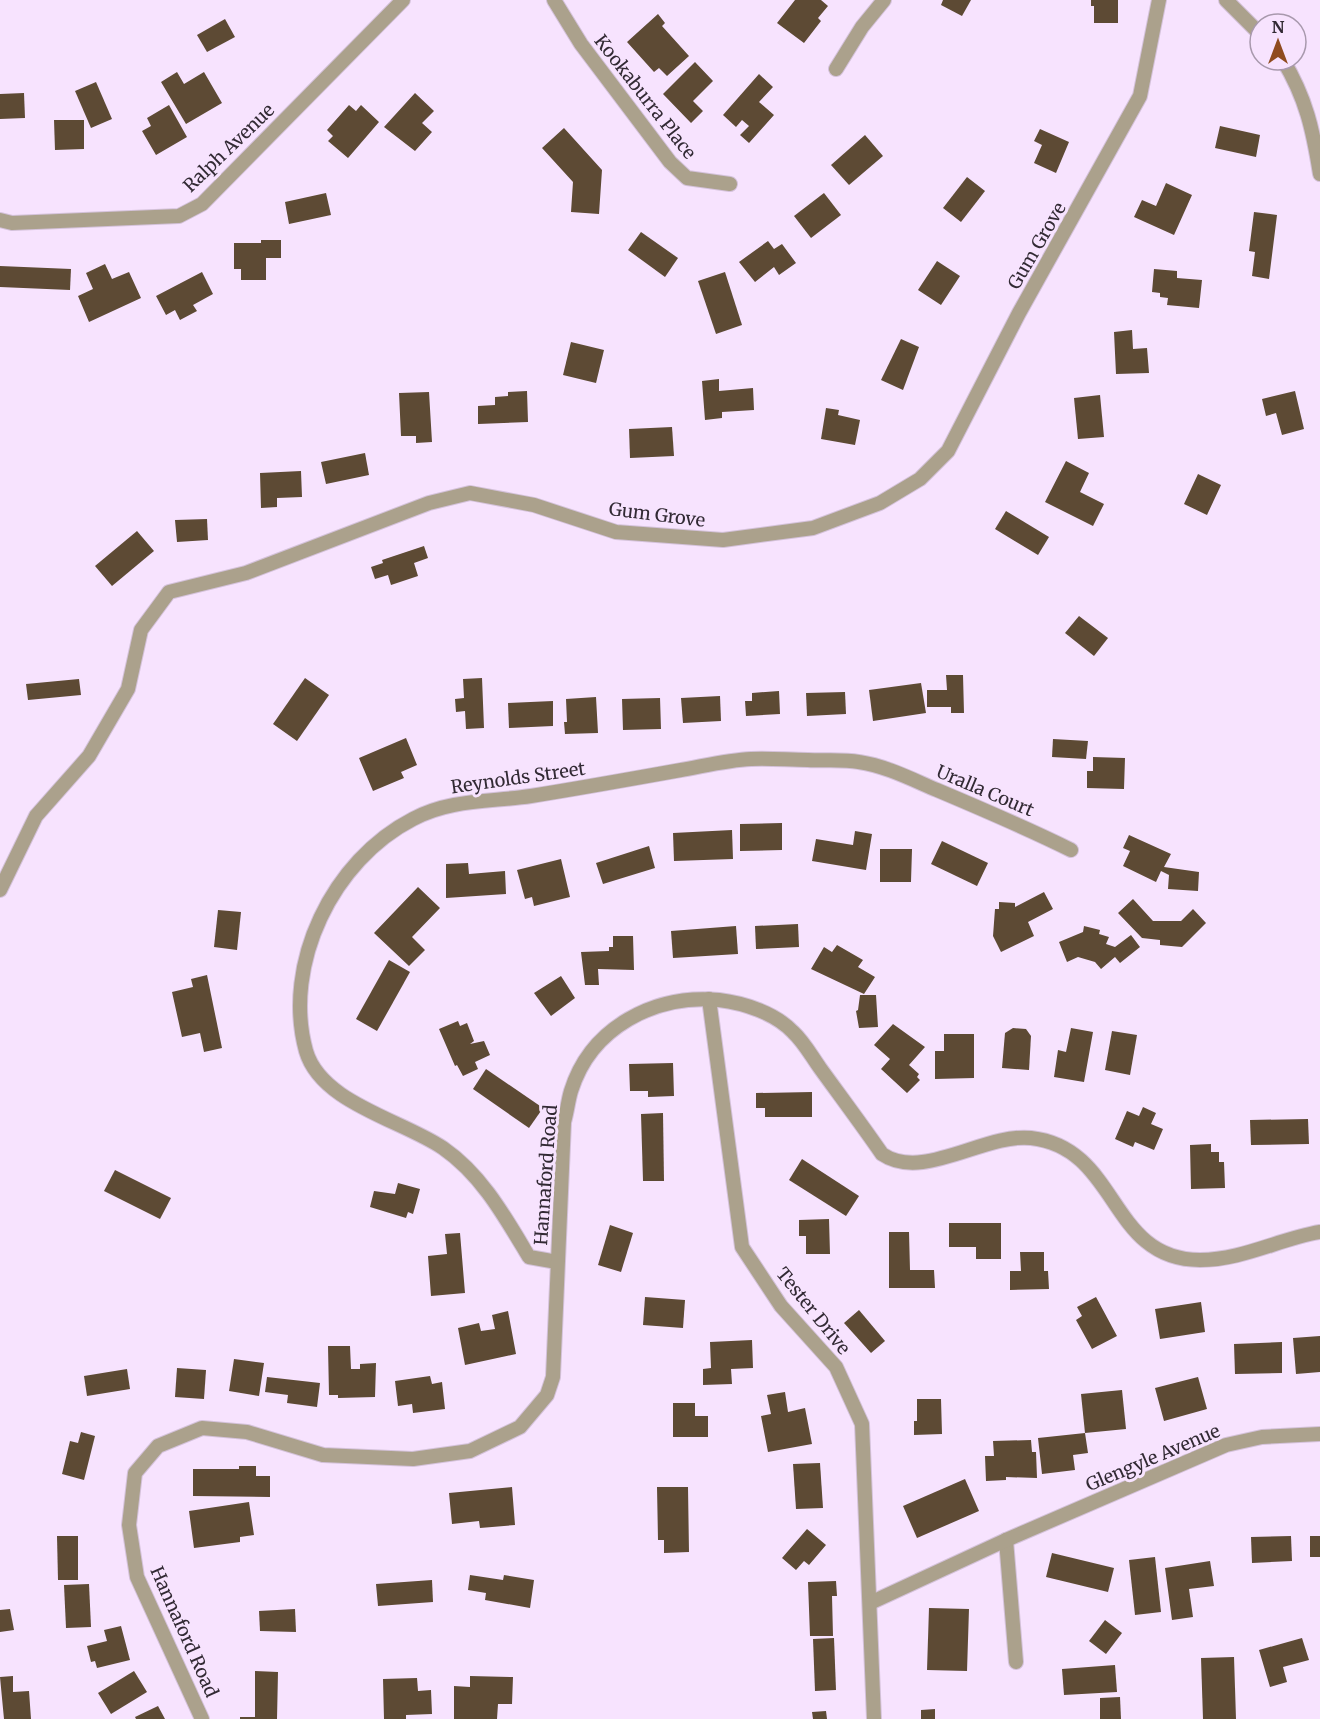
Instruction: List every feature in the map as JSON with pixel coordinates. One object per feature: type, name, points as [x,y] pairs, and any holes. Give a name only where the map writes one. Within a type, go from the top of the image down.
[{"type":"street","name":"Ralph Avenue","points":[[0,220],[12,223],[179,216],[202,204],[403,0]]},
{"type":"street","name":"Kookaburra Place","points":[[554,0],[580,44],[670,162],[687,178],[730,184]]},
{"type":"street","points":[[836,69],[862,27],[884,0]]},
{"type":"street","name":"Gum Grove","points":[[0,890],[36,816],[89,756],[128,689],[141,630],[169,592],[246,573],[429,503],[470,493],[534,505],[616,532],[723,540],[813,528],[880,503],[920,479],[948,451],[1019,313],[1140,96],[1159,0]]},
{"type":"street","points":[[1226,0],[1248,22]]},
{"type":"street","points":[[1290,72],[1298,85],[1312,122],[1320,174]]},
{"type":"street","name":"Reynolds Street","points":[[557,1262],[529,1257],[490,1192],[444,1149],[344,1096],[324,1081],[308,1055],[300,1024],[299,996],[303,964],[332,898],[352,867],[383,839],[412,819],[448,806],[485,799],[527,797],[737,760],[857,762],[884,767]]},
{"type":"street","name":"Uralla Court","points":[[884,767],[1014,822],[1071,850]]},
{"type":"street","name":"Hannaford Road","points":[[202,1719],[137,1576],[129,1525],[135,1473],[158,1446],[202,1428],[246,1432],[323,1455],[413,1459],[470,1451],[520,1427],[547,1395],[553,1377],[564,1122],[571,1090],[586,1060],[605,1038],[650,1007],[678,1000],[709,999],[738,1002],[765,1014],[793,1031],[882,1154],[895,1162],[915,1164],[999,1140],[1031,1138],[1059,1144],[1080,1156],[1096,1174],[1127,1223],[1143,1240],[1162,1252],[1199,1261],[1236,1257],[1320,1232]]},
{"type":"street","name":"Tester Drive","points":[[709,999],[742,1247],[781,1306],[836,1367],[862,1424],[874,1719]]},
{"type":"street","name":"Glengyle Avenue","points":[[870,1603],[1006,1540],[1226,1445],[1262,1437],[1320,1434]]},
{"type":"street","points":[[1006,1540],[1016,1662]]},
{"type":"building","points":[[795,0],[821,0],[828,6],[818,18],[821,21],[804,43],[777,23]]},
{"type":"building","points":[[943,0],[971,0],[962,16],[941,5]]},
{"type":"building","points":[[1091,0],[1118,0],[1118,23],[1094,23],[1094,6],[1091,6]]},
{"type":"building","points":[[658,14],[665,23],[662,26],[689,56],[667,76],[659,68],[654,72],[627,42]]},
{"type":"building","points":[[225,19],[235,37],[207,52],[197,35]]},
{"type":"building","points":[[695,62],[713,81],[693,101],[703,111],[691,123],[663,94]]},
{"type":"building","points":[[177,72],[184,84],[204,72],[222,103],[186,124],[161,82]]},
{"type":"building","points":[[759,74],[773,87],[759,102],[774,115],[749,143],[740,135],[749,126],[742,120],[736,127],[723,115]]},
{"type":"building","points":[[96,82],[112,119],[91,128],[75,91]]},
{"type":"building","points":[[24,93],[25,118],[0,119],[0,94]]},
{"type":"building","points":[[415,93],[434,111],[422,123],[432,132],[415,151],[384,127]]},
{"type":"building","points":[[169,105],[187,137],[156,155],[142,131],[151,126],[147,118]]},
{"type":"building","points":[[349,105],[356,111],[361,105],[379,122],[348,158],[328,141],[333,136],[327,130]]},
{"type":"building","points":[[54,120],[84,120],[84,149],[55,150]]},
{"type":"building","points":[[1220,126],[1260,135],[1256,157],[1215,148]]},
{"type":"building","points":[[564,128],[602,170],[599,214],[571,212],[573,182],[542,148]]},
{"type":"building","points":[[1040,129],[1069,142],[1056,173],[1034,163],[1042,145],[1034,141]]},
{"type":"building","points":[[865,135],[883,156],[849,185],[831,165]]},
{"type":"building","points":[[967,177],[985,191],[961,222],[943,208]]},
{"type":"building","points":[[1166,183],[1192,195],[1174,235],[1134,217],[1142,200],[1156,206]]},
{"type":"building","points":[[326,193],[331,215],[289,224],[285,202]]},
{"type":"building","points":[[824,193],[841,215],[811,238],[794,216]]},
{"type":"building","points":[[1254,212],[1277,215],[1269,279],[1252,276],[1255,252],[1249,251]]},
{"type":"building","points":[[641,232],[678,258],[665,277],[628,250]]},
{"type":"building","points":[[261,240],[281,240],[281,258],[266,258],[266,280],[241,280],[241,269],[234,269],[234,243],[261,243]]},
{"type":"building","points":[[768,241],[774,249],[782,244],[796,263],[779,275],[774,267],[755,282],[739,262]]},
{"type":"building","points":[[937,261],[960,276],[941,305],[918,290]]},
{"type":"building","points":[[105,264],[112,279],[129,272],[141,298],[89,322],[78,296],[93,289],[86,273]]},
{"type":"building","points":[[0,266],[71,269],[70,290],[0,287]]},
{"type":"building","points":[[1154,269],[1177,271],[1177,278],[1202,280],[1199,308],[1167,305],[1168,298],[1160,297],[1160,293],[1152,292]]},
{"type":"building","points":[[202,272],[213,294],[193,305],[197,311],[180,320],[175,310],[166,315],[156,296]]},
{"type":"building","points":[[725,272],[742,325],[716,334],[698,281]]},
{"type":"building","points":[[1132,330],[1133,349],[1147,348],[1149,373],[1116,374],[1114,332]]},
{"type":"building","points":[[901,339],[919,347],[903,390],[881,380]]},
{"type":"building","points":[[571,342],[604,350],[596,383],[563,375]]},
{"type":"building","points":[[719,379],[719,391],[753,388],[754,410],[722,412],[722,418],[705,420],[702,381]]},
{"type":"building","points":[[527,391],[528,422],[478,424],[478,406],[495,405],[495,397],[508,396],[508,392]]},
{"type":"building","points":[[1295,391],[1304,429],[1282,435],[1276,413],[1266,416],[1262,399]]},
{"type":"building","points":[[429,392],[432,442],[416,443],[416,436],[401,436],[399,393]]},
{"type":"building","points":[[1100,395],[1104,437],[1078,439],[1074,398]]},
{"type":"building","points":[[826,408],[839,410],[838,415],[860,420],[855,445],[821,439]]},
{"type":"building","points":[[672,427],[674,456],[630,458],[629,429]]},
{"type":"building","points":[[365,453],[369,475],[326,484],[321,462]]},
{"type":"building","points":[[1066,461],[1089,473],[1080,492],[1104,504],[1093,526],[1045,502]]},
{"type":"building","points":[[301,471],[302,497],[277,498],[277,507],[261,508],[260,473]]},
{"type":"building","points":[[1198,474],[1221,485],[1207,515],[1184,504]]},
{"type":"building","points":[[1006,511],[1049,537],[1038,555],[995,529]]},
{"type":"building","points":[[207,519],[208,540],[177,542],[175,520]]},
{"type":"building","points":[[137,531],[154,551],[112,586],[95,566]]},
{"type":"building","points":[[424,546],[428,558],[414,563],[418,576],[391,585],[388,575],[375,579],[371,567],[383,563],[382,560]]},
{"type":"building","points":[[1079,616],[1108,638],[1094,656],[1065,633]]},
{"type":"building","points":[[946,675],[963,675],[964,713],[951,713],[951,707],[927,707],[927,690],[947,690]]},
{"type":"building","points":[[305,678],[329,695],[297,741],[273,724]]},
{"type":"building","points":[[482,678],[484,728],[466,729],[465,711],[456,712],[455,699],[464,698],[463,679]]},
{"type":"building","points":[[79,679],[81,695],[28,700],[26,684]]},
{"type":"building","points":[[921,683],[926,713],[873,721],[869,690]]},
{"type":"building","points":[[779,691],[780,714],[746,716],[745,701],[752,701],[752,693]]},
{"type":"building","points":[[845,692],[846,714],[807,716],[806,693]]},
{"type":"building","points":[[720,696],[721,721],[683,723],[681,698]]},
{"type":"building","points":[[596,697],[598,733],[565,734],[566,699]]},
{"type":"building","points":[[660,698],[661,729],[623,730],[622,699]]},
{"type":"building","points":[[553,701],[553,726],[509,728],[508,703]]},
{"type":"building","points":[[406,738],[417,765],[401,772],[404,778],[373,791],[359,758]]},
{"type":"building","points":[[1053,739],[1088,741],[1086,759],[1052,757]]},
{"type":"building","points":[[1093,757],[1125,758],[1124,789],[1087,788],[1087,771],[1093,771]]},
{"type":"building","points":[[782,823],[782,850],[740,851],[740,824]]},
{"type":"building","points":[[732,830],[733,859],[674,861],[673,833]]},
{"type":"building","points":[[855,831],[872,834],[866,870],[812,861],[816,839],[853,845]]},
{"type":"building","points":[[1129,835],[1171,854],[1164,867],[1199,872],[1198,891],[1168,889],[1169,875],[1161,871],[1156,882],[1123,866],[1130,851],[1123,848]]},
{"type":"building","points":[[942,841],[988,863],[977,886],[931,864]]},
{"type":"building","points":[[649,846],[655,868],[603,884],[596,863]]},
{"type":"building","points":[[880,849],[912,849],[911,882],[880,882]]},
{"type":"building","points":[[561,859],[570,897],[534,906],[532,897],[525,899],[517,870]]},
{"type":"building","points":[[468,863],[469,874],[505,871],[506,894],[446,898],[446,864]]},
{"type":"building","points":[[418,887],[440,908],[412,937],[425,950],[409,966],[374,933]]},
{"type":"building","points":[[1044,892],[1053,909],[1028,922],[1034,936],[1001,952],[993,936],[995,909],[999,909],[999,902],[1015,903],[1015,907]]},
{"type":"building","points":[[1133,899],[1153,921],[1181,921],[1193,909],[1206,923],[1182,947],[1160,945],[1160,940],[1142,938],[1118,913]]},
{"type":"building","points":[[218,910],[241,912],[237,950],[214,947]]},
{"type":"building","points":[[798,924],[799,947],[756,949],[755,926]]},
{"type":"building","points":[[736,926],[738,954],[673,958],[671,931]]},
{"type":"building","points":[[1084,926],[1100,930],[1099,934],[1109,937],[1106,944],[1115,947],[1131,935],[1140,947],[1120,963],[1115,957],[1101,969],[1095,962],[1078,957],[1067,962],[1059,942],[1083,932]]},
{"type":"building","points":[[613,936],[633,936],[634,970],[598,969],[599,985],[585,985],[581,952],[609,951],[609,947],[613,947]]},
{"type":"building","points":[[837,945],[863,960],[858,967],[875,977],[864,994],[811,969],[824,947],[832,952]]},
{"type":"building","points":[[389,960],[410,972],[377,1031],[356,1019]]},
{"type":"building","points":[[207,975],[222,1048],[204,1052],[200,1033],[182,1037],[172,992],[193,987],[191,979]]},
{"type":"building","points":[[561,976],[575,998],[551,1016],[534,993]]},
{"type":"building","points":[[860,995],[876,995],[878,1027],[859,1028],[856,1011]]},
{"type":"building","points":[[458,1021],[460,1026],[467,1023],[474,1041],[470,1044],[484,1041],[490,1055],[475,1062],[478,1069],[463,1076],[457,1065],[455,1066],[439,1029]]},
{"type":"building","points":[[893,1024],[925,1047],[909,1065],[919,1074],[917,1077],[920,1080],[907,1093],[881,1069],[890,1059],[874,1045]]},
{"type":"building","points":[[1013,1028],[1026,1029],[1031,1036],[1029,1070],[1002,1068],[1005,1033]]},
{"type":"building","points":[[1071,1028],[1093,1032],[1084,1082],[1054,1077],[1058,1050],[1066,1052]]},
{"type":"building","points":[[1112,1031],[1137,1035],[1130,1075],[1105,1070]]},
{"type":"building","points":[[944,1034],[974,1034],[974,1078],[935,1079],[935,1051],[944,1051]]},
{"type":"building","points":[[673,1063],[674,1096],[648,1097],[648,1091],[630,1091],[629,1064]]},
{"type":"building","points":[[486,1069],[543,1108],[529,1128],[473,1089]]},
{"type":"building","points":[[812,1092],[812,1117],[765,1117],[765,1108],[756,1108],[756,1093]]},
{"type":"building","points":[[1143,1107],[1156,1113],[1151,1124],[1163,1129],[1154,1150],[1135,1142],[1133,1147],[1115,1139],[1127,1111],[1139,1116]]},
{"type":"building","points":[[663,1113],[664,1181],[643,1181],[641,1114]]},
{"type":"building","points":[[1308,1119],[1309,1144],[1251,1145],[1250,1120]]},
{"type":"building","points":[[1211,1144],[1211,1152],[1219,1152],[1219,1162],[1224,1162],[1225,1188],[1191,1189],[1190,1145]]},
{"type":"building","points":[[802,1159],[859,1196],[846,1216],[789,1180]]},
{"type":"building","points":[[115,1170],[171,1198],[160,1219],[104,1191]]},
{"type":"building","points":[[398,1183],[420,1189],[413,1214],[408,1212],[406,1218],[370,1207],[374,1191],[395,1194]]},
{"type":"building","points":[[829,1219],[830,1254],[806,1254],[806,1236],[799,1236],[799,1220]]},
{"type":"building","points":[[949,1223],[1001,1223],[1001,1259],[976,1259],[976,1247],[949,1247]]},
{"type":"building","points":[[610,1225],[633,1233],[621,1272],[598,1265]]},
{"type":"building","points":[[889,1232],[909,1232],[910,1270],[934,1270],[935,1288],[889,1288]]},
{"type":"building","points":[[460,1233],[465,1293],[431,1296],[428,1256],[447,1254],[445,1234]]},
{"type":"building","points":[[1020,1252],[1044,1252],[1044,1271],[1048,1271],[1049,1289],[1010,1290],[1010,1271],[1021,1271]]},
{"type":"building","points":[[645,1297],[685,1300],[683,1328],[643,1325]]},
{"type":"building","points":[[1096,1297],[1117,1336],[1092,1349],[1076,1320],[1082,1316],[1077,1307]]},
{"type":"building","points":[[1201,1302],[1205,1332],[1160,1339],[1155,1309]]},
{"type":"building","points":[[859,1310],[885,1341],[871,1353],[844,1323]]},
{"type":"building","points":[[508,1311],[516,1354],[465,1365],[458,1328],[479,1323],[481,1331],[495,1329],[492,1315]]},
{"type":"building","points":[[1320,1336],[1320,1372],[1296,1374],[1293,1338]]},
{"type":"building","points":[[752,1340],[753,1368],[731,1369],[732,1384],[703,1385],[703,1369],[711,1368],[710,1342]]},
{"type":"building","points":[[1282,1342],[1282,1373],[1235,1374],[1234,1344]]},
{"type":"building","points":[[328,1346],[350,1346],[351,1369],[360,1369],[360,1364],[376,1363],[375,1397],[338,1398],[338,1395],[329,1395]]},
{"type":"building","points":[[234,1359],[264,1363],[259,1396],[229,1391]]},
{"type":"building","points":[[177,1368],[206,1370],[204,1399],[175,1397]]},
{"type":"building","points":[[127,1369],[130,1389],[87,1396],[84,1376]]},
{"type":"building","points":[[430,1376],[432,1384],[442,1382],[445,1409],[413,1413],[412,1404],[398,1406],[395,1381]]},
{"type":"building","points":[[267,1377],[320,1383],[317,1407],[287,1403],[288,1395],[265,1392]]},
{"type":"building","points":[[1198,1377],[1207,1409],[1164,1421],[1155,1388]]},
{"type":"building","points":[[1122,1390],[1126,1429],[1085,1433],[1081,1394]]},
{"type":"building","points":[[785,1392],[788,1412],[805,1408],[812,1444],[768,1452],[761,1416],[771,1414],[767,1395]]},
{"type":"building","points":[[917,1399],[941,1399],[942,1434],[914,1435],[914,1421],[917,1421]]},
{"type":"building","points":[[673,1403],[695,1403],[695,1416],[708,1416],[708,1437],[673,1437]]},
{"type":"building","points":[[81,1432],[95,1436],[84,1480],[62,1474],[70,1441],[78,1443]]},
{"type":"building","points":[[1085,1433],[1088,1453],[1073,1455],[1075,1470],[1042,1474],[1038,1438]]},
{"type":"building","points":[[1031,1440],[1032,1452],[1036,1452],[1037,1478],[1006,1477],[1006,1480],[986,1481],[985,1456],[994,1456],[993,1441]]},
{"type":"building","points":[[820,1463],[823,1508],[796,1509],[793,1464]]},
{"type":"building","points":[[239,1466],[256,1466],[256,1476],[270,1476],[270,1497],[193,1496],[193,1469],[239,1469]]},
{"type":"building","points":[[965,1479],[979,1511],[917,1538],[903,1506]]},
{"type":"building","points":[[512,1487],[515,1525],[480,1528],[479,1521],[452,1524],[449,1493]]},
{"type":"building","points":[[657,1487],[688,1487],[689,1552],[664,1553],[664,1540],[658,1540]]},
{"type":"building","points":[[249,1502],[254,1535],[240,1537],[240,1542],[194,1548],[189,1511]]},
{"type":"building","points":[[807,1529],[826,1545],[809,1565],[804,1561],[796,1570],[782,1558]]},
{"type":"building","points":[[57,1536],[78,1536],[78,1580],[58,1580]]},
{"type":"building","points":[[1291,1536],[1292,1561],[1252,1563],[1251,1537]]},
{"type":"building","points":[[1310,1536],[1320,1536],[1320,1557],[1310,1557]]},
{"type":"building","points":[[1052,1553],[1114,1568],[1108,1592],[1046,1577]]},
{"type":"building","points":[[1155,1557],[1161,1612],[1135,1615],[1129,1560]]},
{"type":"building","points":[[1210,1561],[1214,1586],[1189,1589],[1193,1617],[1172,1620],[1165,1568]]},
{"type":"building","points":[[470,1575],[503,1580],[504,1575],[534,1580],[530,1608],[485,1600],[486,1593],[468,1590]]},
{"type":"building","points":[[432,1580],[433,1602],[378,1606],[376,1584]]},
{"type":"building","points":[[836,1581],[837,1596],[832,1596],[833,1636],[810,1636],[808,1582]]},
{"type":"building","points":[[89,1584],[91,1627],[66,1628],[64,1585]]},
{"type":"building","points":[[929,1608],[969,1609],[967,1671],[927,1670]]},
{"type":"building","points":[[10,1609],[14,1630],[0,1632],[0,1610]]},
{"type":"building","points":[[295,1609],[296,1632],[260,1631],[259,1611]]},
{"type":"building","points":[[1105,1620],[1122,1633],[1106,1654],[1089,1641]]},
{"type":"building","points":[[121,1626],[130,1660],[97,1668],[95,1661],[91,1662],[87,1646],[107,1641],[104,1630]]},
{"type":"building","points":[[834,1638],[836,1690],[815,1691],[813,1639]]},
{"type":"building","points":[[1302,1638],[1309,1660],[1283,1667],[1287,1682],[1270,1687],[1259,1650]]},
{"type":"building","points":[[1234,1657],[1236,1719],[1203,1719],[1201,1658]]},
{"type":"building","points":[[1115,1665],[1117,1692],[1064,1695],[1062,1669]]},
{"type":"building","points":[[134,1671],[147,1692],[111,1714],[98,1693]]},
{"type":"building","points":[[255,1671],[278,1672],[277,1719],[240,1719],[240,1717],[255,1717]]},
{"type":"building","points":[[13,1676],[13,1692],[29,1691],[31,1719],[4,1719],[0,1677]]},
{"type":"building","points":[[470,1676],[513,1677],[512,1704],[498,1704],[497,1719],[454,1719],[454,1686],[470,1687]]},
{"type":"building","points":[[417,1678],[418,1691],[431,1690],[432,1714],[406,1715],[406,1719],[384,1719],[383,1679]]},
{"type":"building","points":[[1120,1697],[1121,1719],[1100,1719],[1100,1698]]},
{"type":"building","points":[[158,1706],[165,1719],[136,1719],[135,1717]]},
{"type":"building","points":[[935,1709],[935,1719],[921,1719],[921,1710]]},
{"type":"building","points":[[826,1711],[827,1719],[813,1719],[812,1712]]}]
